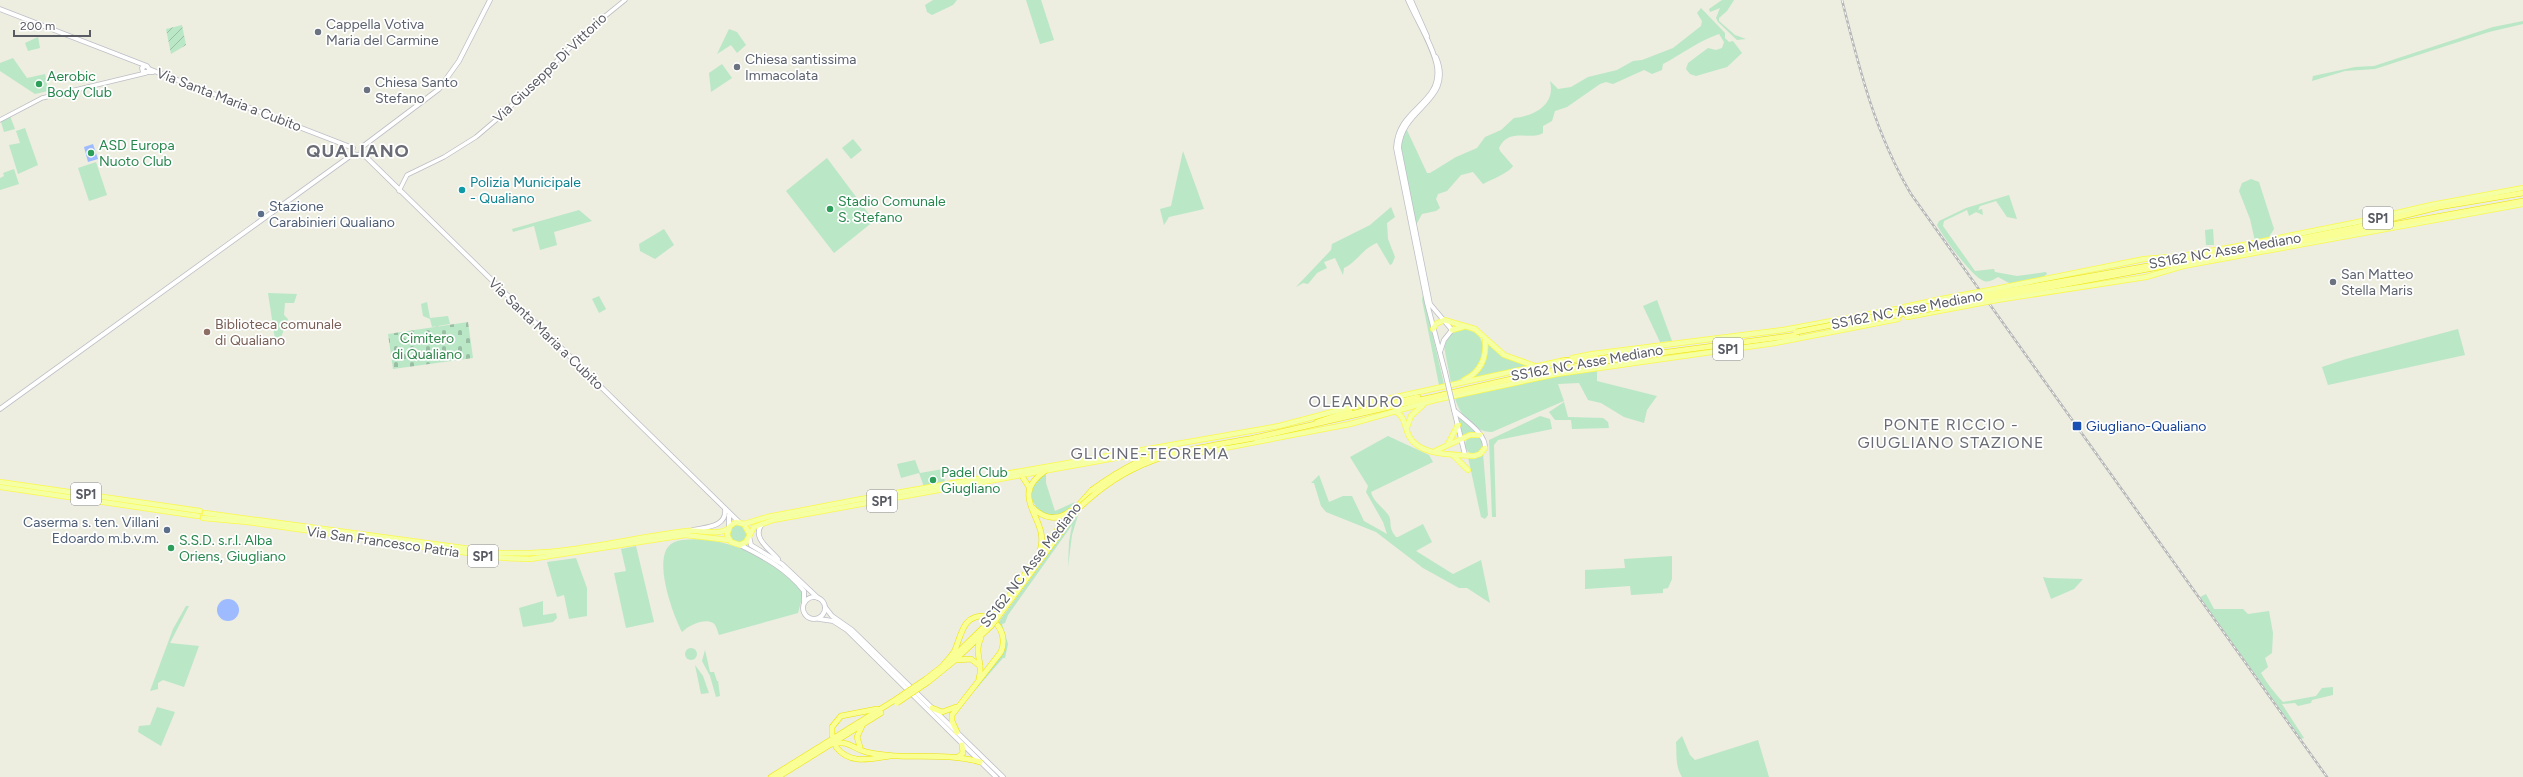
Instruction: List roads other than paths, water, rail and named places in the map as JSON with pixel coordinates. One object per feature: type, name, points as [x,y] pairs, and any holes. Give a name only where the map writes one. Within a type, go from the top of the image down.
[{"type":"highway","name":"SS162 NC Asse Mediano","points":[[927,681],[996,616],[1077,508],[1112,480],[1144,463],[1176,452],[1533,374],[1630,357],[1796,333],[2124,269],[2336,231],[2439,207],[2523,193]]},
{"type":"highway","name":"SS162 NC Asse Mediano","points":[[1996,295],[2130,273],[2523,202]]},
{"type":"highway","points":[[2124,269],[2181,256]]},
{"type":"highway","points":[[2130,273],[2183,266]]},
{"type":"highway","name":"SS162 NC Asse Mediano","points":[[996,616],[1034,562],[1092,490],[1122,469],[1156,454],[1254,436],[1531,371],[1610,357],[1796,333]]},
{"type":"highway","points":[[1562,361],[1610,357]]},
{"type":"highway","points":[[1557,374],[1630,357]]},
{"type":"highway","points":[[1316,422],[1393,400]]},
{"type":"highway","points":[[1029,487],[1036,478],[1045,471]]},
{"type":"highway","points":[[1022,476],[1029,487],[1029,499],[1042,540],[1034,562]]},
{"type":"highway","points":[[1032,508],[1045,517],[1053,518],[1061,516],[1077,508]]},
{"type":"highway","points":[[942,667],[955,650],[967,621],[975,617],[985,616],[993,620],[1000,629],[1004,644],[996,661],[957,706],[952,720],[957,732]]},
{"type":"highway","name":"SS162 NC Asse Mediano","points":[[778,777],[834,745],[927,681],[954,661],[984,633],[989,624]]},
{"type":"highway","points":[[979,679],[980,666],[977,649],[984,633]]},
{"type":"highway","points":[[954,661],[966,658],[980,666]]},
{"type":"highway","name":"SS162 NC Asse Mediano","points":[[771,777],[896,701]]},
{"type":"highway","points":[[832,735],[832,727],[841,716],[886,706]]},
{"type":"highway","points":[[932,708],[947,712],[957,706]]},
{"type":"highway","points":[[861,748],[857,737],[863,724]]},
{"type":"highway","points":[[834,745],[844,742],[861,748],[867,752],[958,758],[980,762]]},
{"type":"highway","points":[[958,758],[963,754],[962,744]]},
{"type":"highway","points":[[834,745],[849,758],[856,760],[899,755]]},
{"type":"main road","points":[[362,147],[439,89],[459,61],[490,0]]},
{"type":"main road","points":[[1408,0],[1433,57],[1437,76],[1432,94],[1404,121],[1399,131],[1396,148],[1433,329],[1465,455]]},
{"type":"main road","points":[[1411,0],[1439,65],[1440,76],[1434,96],[1406,124],[1402,132],[1399,148],[1430,304],[1434,312],[1444,320],[1452,330]]},
{"type":"main road","name":"Via Santa Maria a Cubito","points":[[0,9],[138,63],[145,70],[161,72],[353,148]]},
{"type":"main road","points":[[354,154],[353,148],[357,145],[362,147]]},
{"type":"main road","points":[[354,154],[358,157],[362,154],[362,147]]},
{"type":"main road","points":[[0,409],[67,359],[354,154]]},
{"type":"main road","name":"Via Santa Maria a Cubito","points":[[362,154],[724,507],[729,515],[742,523]]},
{"type":"main road","name":"SP1","points":[[749,534],[764,523],[1154,451],[1179,455],[1209,451],[1350,424],[1428,402],[1557,374],[1775,343],[1897,318],[1903,321],[1907,316],[1944,310],[1996,295],[2144,259],[2181,256],[2523,188]]},
{"type":"main road","name":"SP1","points":[[742,523],[856,500],[1279,426],[1355,406],[1393,400],[1592,354],[1665,346],[1798,327],[1896,310],[1942,299],[1996,295],[2146,277],[2183,266],[2523,202]]},
{"type":"main road","points":[[1433,329],[1436,324],[1444,320],[1475,329],[1504,355],[1537,366]]},
{"type":"main road","points":[[1440,352],[1444,340],[1452,330],[1465,326]]},
{"type":"main road","points":[[1457,384],[1469,378],[1479,369],[1485,356],[1485,339]]},
{"type":"main road","points":[[1407,429],[1414,411],[1428,402]]},
{"type":"main road","points":[[1395,411],[1404,418],[1407,429],[1415,445],[1432,452],[1477,455],[1485,448],[1484,440],[1454,410]]},
{"type":"main road","points":[[1445,447],[1451,441],[1458,425]]},
{"type":"main road","points":[[1432,452],[1472,435],[1480,435]]},
{"type":"main road","points":[[1452,454],[1468,470]]},
{"type":"main road","name":"Via San Francesco Patria","points":[[0,482],[201,513]]},
{"type":"main road","name":"Via San Francesco Patria","points":[[0,486],[500,554],[530,554],[690,530],[718,532],[728,528]]},
{"type":"main road","points":[[690,530],[720,523],[725,517],[724,507]]},
{"type":"main road","name":"Via San Francesco Patria","points":[[201,513],[203,518],[247,522],[504,558],[530,559],[686,535],[729,540]]},
{"type":"main road","points":[[729,515],[729,540],[767,559],[784,571],[804,592],[803,609],[806,617],[812,620],[827,618],[847,630],[996,777]]},
{"type":"main road","points":[[728,528],[742,523],[755,547],[782,564]]},
{"type":"main road","points":[[764,523],[759,530],[759,538],[782,564],[818,598],[832,616],[852,630],[1003,777]]},
{"type":"main road","points":[[740,545],[746,542],[749,534]]},
{"type":"main road","points":[[804,602],[810,598],[818,598]]},
{"type":"main road","points":[[818,619],[824,614],[825,607]]},
{"type":"street","name":"Via Giuseppe Di Vittorio","points":[[399,191],[407,175],[444,157],[476,137],[503,114],[583,34],[625,0]]},
{"type":"street","points":[[0,120],[42,98],[130,77],[145,70]]},
{"type":"water","name":"ASD Europa Nuoto Club","points":[[93,144],[98,159],[88,162],[84,147]]},
{"type":"water","points":[[228,599],[232,600],[238,606],[238,614],[232,620],[228,621],[224,620],[218,614],[217,610],[218,606],[224,600]]},
{"type":"railway","points":[[1842,0],[1869,100],[1887,148],[1911,194],[2327,777]]},
{"type":"place","name":"Cappella Votiva Maria del Carmine","points":[[318,32]]},
{"type":"place","name":"Chiesa santissima Immacolata","points":[[737,67]]},
{"type":"place","name":"Aerobic Body Club","points":[[39,84]]},
{"type":"place","name":"Chiesa Santo Stefano","points":[[367,90]]},
{"type":"place","name":"ASD Europa Nuoto Club","points":[[91,153]]},
{"type":"place","name":"Polizia Municipale - Qualiano","points":[[462,190]]},
{"type":"place","name":"Stadio Comunale S. Stefano","points":[[830,209]]},
{"type":"place","name":"Stazione Carabinieri Qualiano","points":[[261,214]]},
{"type":"place","name":"San Matteo Stella Maris","points":[[2333,282]]},
{"type":"place","name":"Biblioteca comunale di Qualiano","points":[[207,332]]},
{"type":"place","name":"Giugliano-Qualiano","points":[[2077,426]]},
{"type":"place","name":"Padel Club Giugliano","points":[[933,480]]},
{"type":"place","name":"Caserma s. ten. Villani Edoardo m.b.v.m.","points":[[167,530]]},
{"type":"place","name":"S.S.D. s.r.l. Alba Oriens, Giugliano","points":[[171,548]]},
{"type":"district","name":"QUALIANO","points":[[358,151]]},
{"type":"district","name":"OLEANDRO","points":[[1356,401]]},
{"type":"district","name":"PONTE RICCIO - GIUGLIANO STAZIONE","points":[[1951,433]]},
{"type":"district","name":"GLICINE-TEOREMA","points":[[1150,453]]},
{"type":"park label","name":"Cimitero di Qualiano","points":[[427,346]]}]
